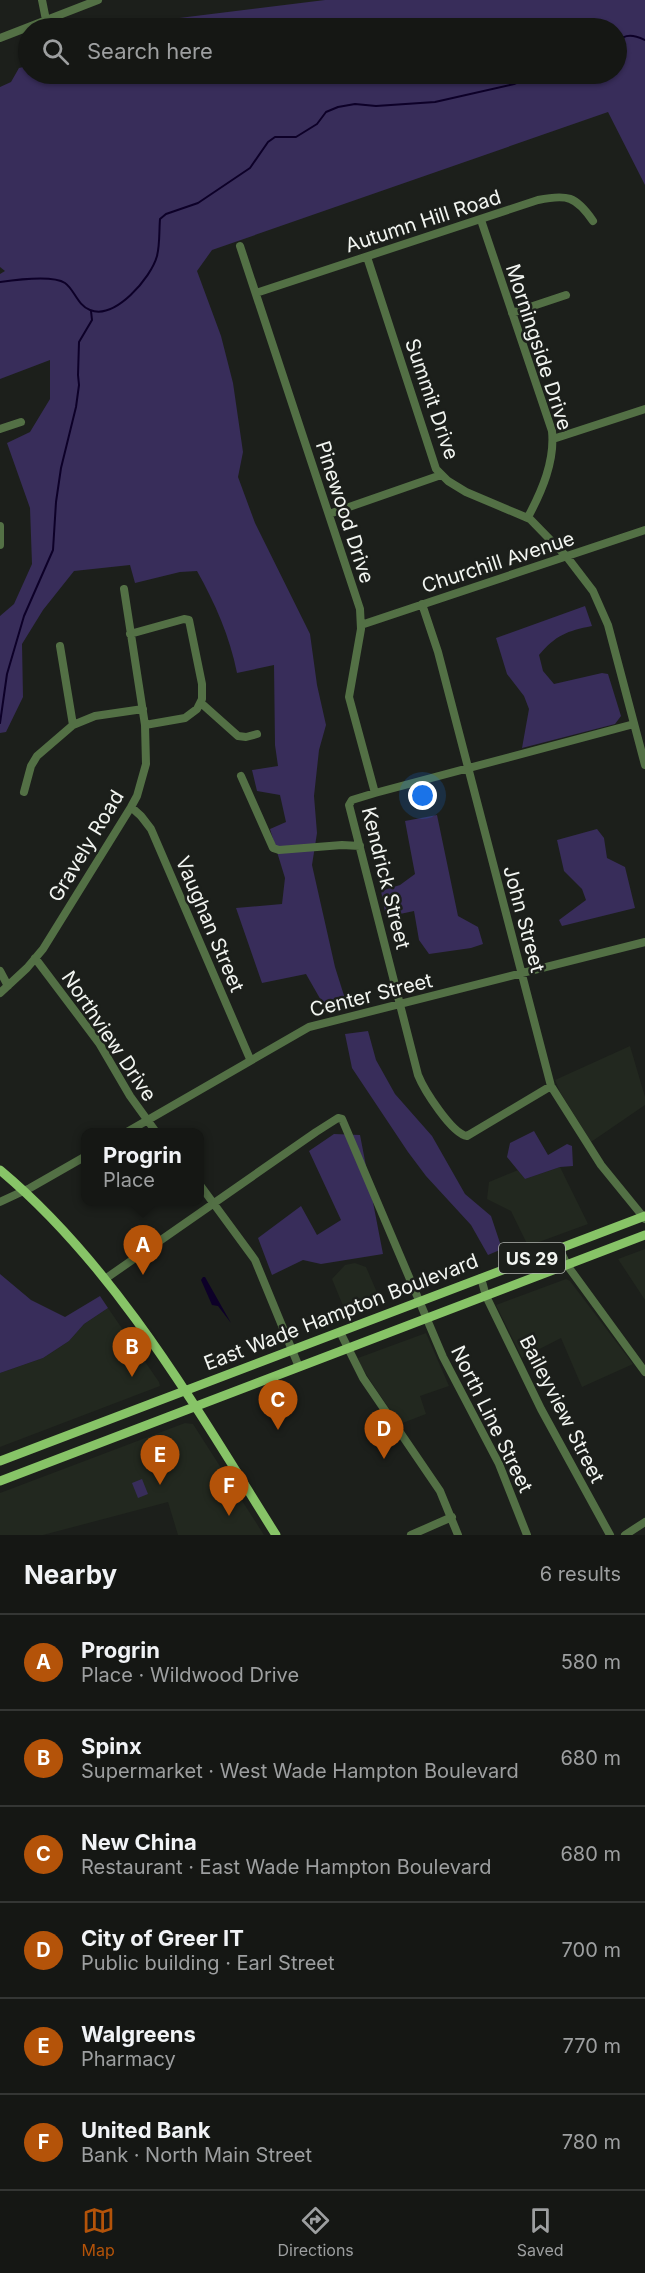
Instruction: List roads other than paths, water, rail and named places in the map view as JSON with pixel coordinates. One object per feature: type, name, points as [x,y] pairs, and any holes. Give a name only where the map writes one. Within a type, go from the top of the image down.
[{"type":"main road","points":[[0,1170],[68,1235],[105,1279],[195,1407],[276,1535]]},
{"type":"main road","name":"East Wade Hampton Boulevard","points":[[184,1391],[644,1217]]},
{"type":"main road","name":"East Wade Hampton Boulevard","points":[[195,1407],[645,1235]]},
{"type":"main road","name":"US 29","points":[[0,1461],[184,1391]]},
{"type":"main road","name":"US 29","points":[[0,1481],[195,1407]]},
{"type":"street","points":[[42,0],[46,18]]},
{"type":"street","points":[[51,18],[98,0]]},
{"type":"street","points":[[0,38],[18,31]]},
{"type":"street","name":"Autumn Hill Road","points":[[256,293],[538,200],[558,196],[569,198],[583,207],[593,221]]},
{"type":"street","name":"Morningside Drive","points":[[481,220],[547,413],[553,439],[549,468],[528,517]]},
{"type":"street","name":"Pinewood Drive","points":[[240,246],[360,609],[361,625],[349,697],[375,793]]},
{"type":"street","name":"Summit Drive","points":[[367,257],[433,462],[447,481],[482,500],[528,517],[567,557],[593,591],[602,607],[645,765]]},
{"type":"street","points":[[512,313],[566,295]]},
{"type":"street","points":[[553,439],[645,409]]},
{"type":"street","points":[[0,429],[21,423]]},
{"type":"street","points":[[328,514],[441,475]]},
{"type":"street","points":[[0,526],[0,545]]},
{"type":"street","name":"Churchill Avenue","points":[[361,625],[645,530]]},
{"type":"street","name":"Gravely Road","points":[[0,993],[35,958],[51,936],[137,796],[146,764],[145,725],[124,589]]},
{"type":"street","name":"John Street","points":[[422,604],[438,652],[551,1086],[601,1165],[644,1217]]},
{"type":"street","points":[[130,634],[184,619],[189,620],[202,684],[201,703],[185,718],[145,725]]},
{"type":"street","points":[[60,646],[73,725]]},
{"type":"street","points":[[201,703],[238,736],[246,737],[257,734]]},
{"type":"street","points":[[24,792],[31,766],[37,756],[73,725],[95,716],[143,709]]},
{"type":"street","name":"Kendrick Street","points":[[551,1086],[472,1135],[462,1135],[429,1096],[421,1083],[349,805],[355,799],[375,793],[634,724]]},
{"type":"street","points":[[241,776],[273,848],[279,850],[342,845],[360,846]]},
{"type":"street","name":"Vaughan Street","points":[[131,807],[151,829],[250,1059]]},
{"type":"street","name":"Center Street","points":[[134,1128],[309,1027],[645,942]]},
{"type":"street","name":"Northview Drive","points":[[35,958],[99,1043],[153,1128]]},
{"type":"street","points":[[0,971],[8,986]]},
{"type":"street","name":"North Line Street","points":[[215,1203],[316,1132],[338,1118],[342,1119],[426,1318],[454,1380],[499,1464],[527,1535]]},
{"type":"street","points":[[0,1202],[81,1159]]},
{"type":"street","points":[[204,1190],[255,1260],[299,1367]]},
{"type":"street","points":[[105,1279],[215,1203]]},
{"type":"street","points":[[559,1248],[567,1265],[645,1372]]},
{"type":"street","name":"Baileyview Street","points":[[481,1278],[486,1296],[542,1409],[610,1535]]},
{"type":"street","points":[[340,1332],[371,1391],[440,1491],[458,1535]]},
{"type":"street","points":[[411,1535],[452,1517]]},
{"type":"street","points":[[625,1535],[645,1522]]},
{"type":"waterway","points":[[627,36],[645,40]]},
{"type":"waterway","points":[[0,282],[52,279],[65,283],[86,308],[100,311],[110,309],[131,295],[148,275],[157,256],[160,219],[166,214],[198,203],[250,168],[268,142],[275,137],[296,137],[317,124],[326,112],[338,107],[355,104],[376,106],[435,102],[514,84]]},
{"type":"waterway","points":[[0,723],[7,674],[24,616],[53,550],[61,468],[79,385],[79,342],[92,320],[91,311]]},
{"type":"place","name":"Progrin","points":[[143,1275]]},
{"type":"place","name":"Spinx","points":[[132,1377]]},
{"type":"place","name":"New China","points":[[278,1430]]},
{"type":"place","name":"City of Greer IT","points":[[384,1459]]},
{"type":"place","name":"Walgreens","points":[[160,1485]]},
{"type":"place","name":"United Bank","points":[[229,1516]]}]
